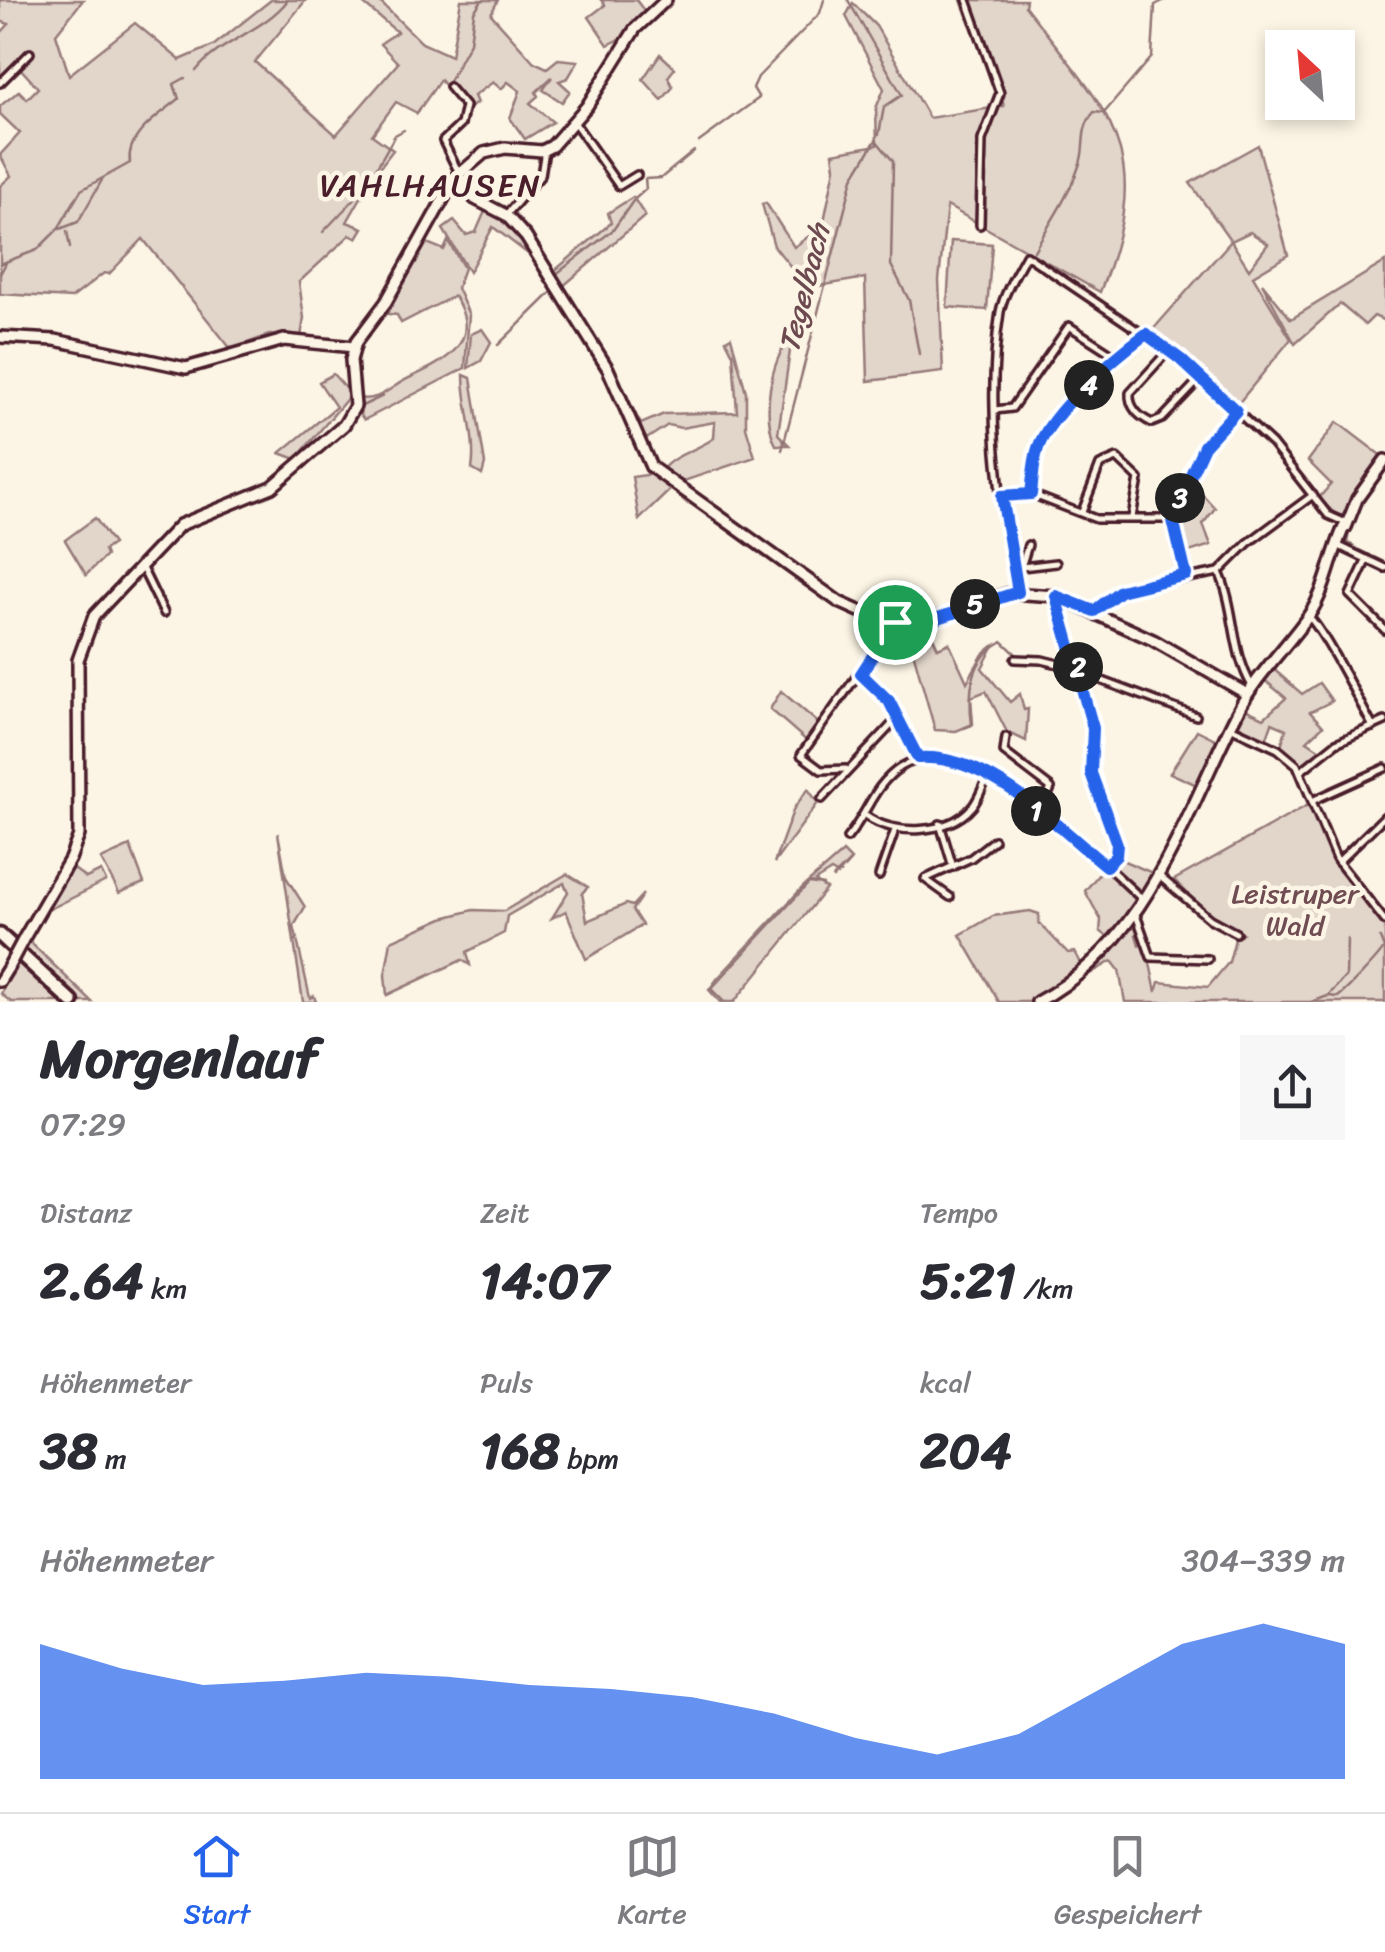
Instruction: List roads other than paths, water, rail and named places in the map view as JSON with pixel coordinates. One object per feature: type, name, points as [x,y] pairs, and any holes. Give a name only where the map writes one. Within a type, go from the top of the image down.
[{"type":"main road","points":[[0,935],[72,1002]]},
{"type":"street","points":[[506,215],[541,175],[545,150],[574,122],[631,34],[666,0]]},
{"type":"street","points":[[967,0],[1000,93],[984,129],[980,225]]},
{"type":"street","points":[[0,83],[30,53]]},
{"type":"street","points":[[448,87],[465,106],[461,124],[444,141],[457,175],[480,204],[506,215],[526,237],[608,368],[644,456],[655,472],[839,602],[870,616],[895,622],[932,620],[1018,592],[1056,596],[1094,611],[1250,690]]},
{"type":"street","points":[[574,122],[619,186],[637,175]]},
{"type":"street","points":[[0,981],[70,859],[79,835],[78,660],[83,638],[100,608],[184,522],[272,487],[344,425],[356,400],[354,346],[386,302],[457,175],[476,156],[491,150],[545,150]]},
{"type":"street","points":[[1018,592],[1002,496],[996,410],[1000,312],[1026,254],[1169,350],[1272,444],[1334,519],[1346,523]]},
{"type":"street","points":[[996,410],[1012,408],[1069,326],[1117,357]]},
{"type":"street","points":[[1031,494],[1041,440],[1117,357],[1146,334]]},
{"type":"street","points":[[0,337],[55,340],[186,368],[284,340],[354,346]]},
{"type":"street","points":[[1169,350],[1130,392],[1131,405],[1143,418],[1152,423],[1162,420],[1201,378]]},
{"type":"street","points":[[1186,575],[1172,519],[1204,446],[1236,411]]},
{"type":"street","points":[[1082,512],[1100,466],[1117,458],[1139,478],[1132,517]]},
{"type":"street","points":[[1037,1002],[1078,977],[1107,951],[1137,913],[1250,690],[1308,616],[1357,499],[1385,460]]},
{"type":"street","points":[[1002,496],[1031,494],[1111,520],[1172,519]]},
{"type":"street","points":[[1094,611],[1120,591],[1186,575],[1219,572],[1248,543],[1314,495]]},
{"type":"street","points":[[1338,544],[1385,568]]},
{"type":"street","points":[[1022,564],[1028,545]]},
{"type":"street","points":[[1367,559],[1350,594],[1385,630]]},
{"type":"street","points":[[1013,568],[1056,563]]},
{"type":"street","points":[[140,566],[164,613]]},
{"type":"street","points":[[1219,572],[1235,612],[1239,653],[1250,690]]},
{"type":"street","points":[[1056,596],[1093,728],[1091,773],[1117,844],[1116,856],[1106,866]]},
{"type":"street","points":[[1308,616],[1320,626],[1330,654],[1372,726]]},
{"type":"street","points":[[846,769],[821,770],[801,755],[895,622]]},
{"type":"street","points":[[1016,659],[1042,660],[1079,671],[1196,716]]},
{"type":"street","points":[[861,674],[883,692],[918,758]]},
{"type":"street","points":[[822,799],[896,720]]},
{"type":"street","points":[[1302,771],[1336,743],[1385,721]]},
{"type":"street","points":[[1230,727],[1282,751],[1302,771],[1338,862],[1385,921]]},
{"type":"street","points":[[1006,738],[1004,752],[1051,788],[1040,813]]},
{"type":"street","points":[[847,838],[866,816],[866,806],[881,785],[898,768],[918,758],[952,760],[988,778],[1040,813],[1143,900]]},
{"type":"street","points":[[1312,801],[1385,768]]},
{"type":"street","points":[[866,816],[896,830],[940,824],[974,806],[988,778]]},
{"type":"street","points":[[1338,862],[1385,816]]},
{"type":"street","points":[[940,824],[954,867]]},
{"type":"street","points":[[879,876],[896,830]]},
{"type":"street","points":[[950,897],[924,879],[954,867],[994,840]]},
{"type":"street","points":[[1158,875],[1210,919],[1236,932]]},
{"type":"street","points":[[1137,913],[1151,957],[1208,959]]},
{"type":"waterway","points":[[196,71],[288,0]]},
{"type":"waterway","points":[[449,81],[470,42],[474,12],[482,0]]},
{"type":"waterway","points":[[699,142],[759,98],[753,88],[758,77],[820,13],[824,0]]},
{"type":"waterway","name":"Tegelbach","points":[[848,0],[902,95],[884,107],[879,134]]},
{"type":"waterway","points":[[1034,251],[1075,177],[1089,119],[1094,112],[1104,113],[1152,57],[1155,5],[1165,0]]},
{"type":"waterway","points":[[0,264],[37,250],[58,229],[81,190],[130,163],[138,135],[179,99],[174,84],[185,78]]},
{"type":"waterway","points":[[417,114],[420,108]]},
{"type":"waterway","points":[[323,232],[365,188],[395,135],[404,130]]},
{"type":"waterway","name":"Tegelbach","points":[[782,450],[853,178],[876,140],[893,161],[891,265],[909,300],[919,354]]},
{"type":"waterway","points":[[636,198],[646,189],[645,179],[661,178],[694,151]]},
{"type":"waterway","points":[[60,229],[78,222],[102,180]]},
{"type":"waterway","points":[[555,275],[613,230],[633,201]]},
{"type":"waterway","points":[[67,231],[70,248]]},
{"type":"waterway","points":[[0,274],[6,263]]},
{"type":"waterway","points":[[498,345],[554,290]]},
{"type":"waterway","points":[[360,414],[362,406],[383,396]]},
{"type":"waterway","points":[[348,426],[357,416]]},
{"type":"waterway","points":[[1353,520],[1367,492]]},
{"type":"waterway","points":[[1350,527],[1347,543],[1354,546]]},
{"type":"waterway","points":[[1354,579],[1346,596],[1385,636]]},
{"type":"waterway","points":[[1002,641],[1018,656],[1029,657]]},
{"type":"waterway","points":[[964,728],[972,725],[971,689],[977,667],[1001,642]]},
{"type":"waterway","points":[[833,878],[850,861]]},
{"type":"waterway","points":[[724,1002],[711,989],[809,883],[823,885]]},
{"type":"waterway","points":[[1328,996],[1338,997],[1369,966],[1384,948],[1380,938]]},
{"type":"waterway","points":[[1311,1002],[1328,996],[1346,976],[1347,939]]},
{"type":"district","name":"VAHLHAUSEN","points":[[431,185]]},
{"type":"park label","name":"Leistruper Wald","points":[[1295,909]]}]
